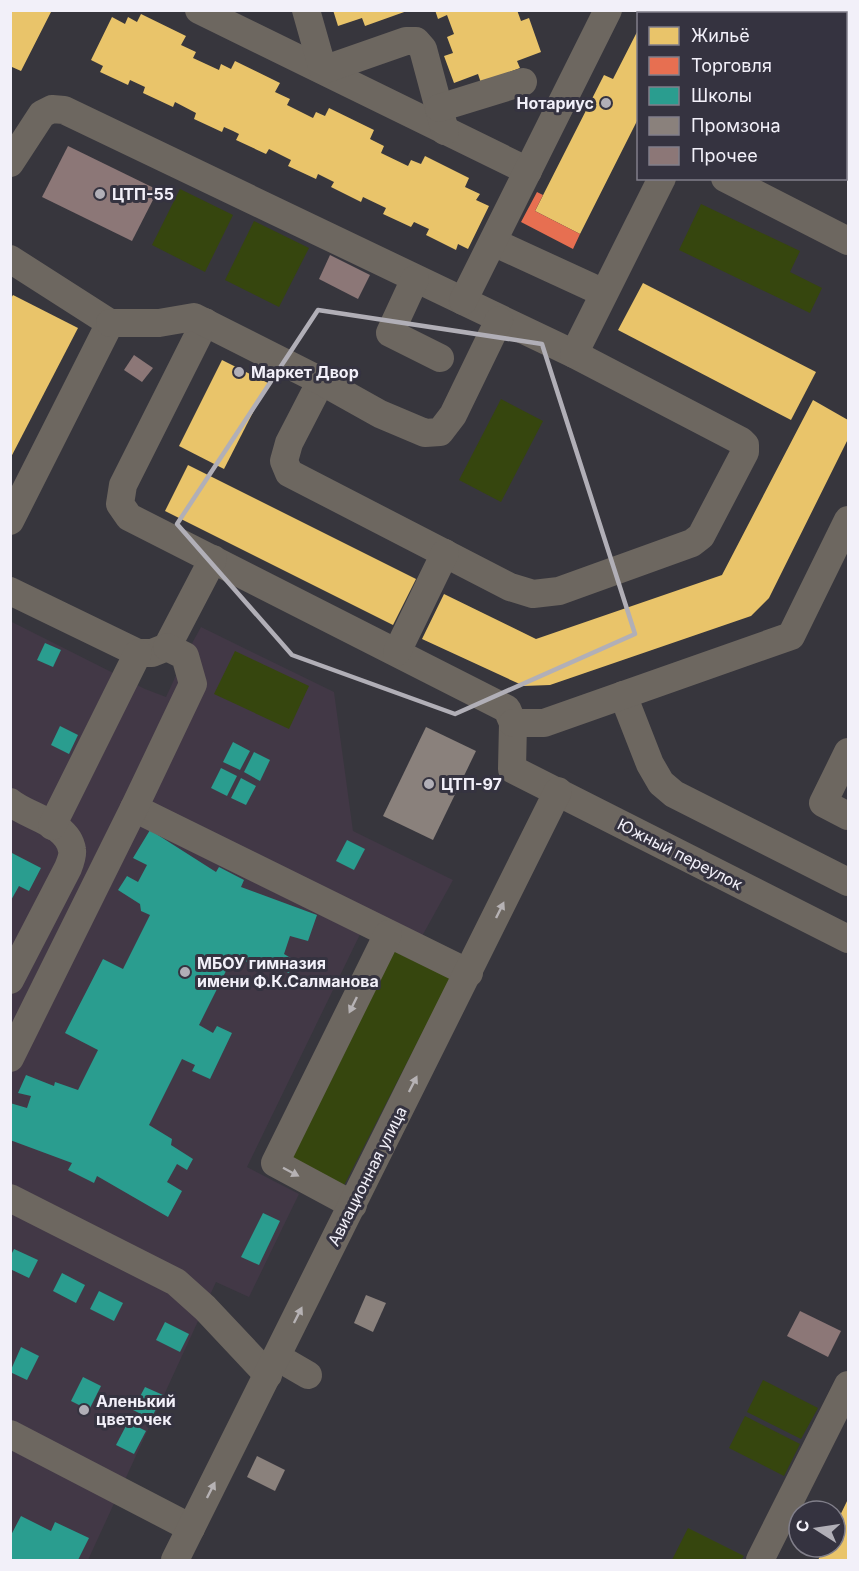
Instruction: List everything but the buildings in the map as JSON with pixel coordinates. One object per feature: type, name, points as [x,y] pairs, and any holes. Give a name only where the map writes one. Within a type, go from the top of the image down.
[{"type":"street","points":[[199,10],[323,70],[442,119],[528,171]]},
{"type":"street","points":[[306,10],[323,70]]},
{"type":"street","points":[[463,301],[608,10]]},
{"type":"street","points":[[323,70],[406,41],[416,41],[423,49],[442,119]]},
{"type":"street","points":[[442,119],[523,82]]},
{"type":"street","points":[[10,163],[42,114],[52,108],[64,110],[271,207],[499,320],[574,354],[741,441],[745,445],[745,452],[700,536],[692,543],[559,591],[533,594],[510,587],[289,473],[284,461],[289,443],[321,381]]},
{"type":"street","points":[[574,354],[661,180]]},
{"type":"street","points":[[729,180],[849,241]]},
{"type":"street","points":[[493,242],[604,293]]},
{"type":"street","points":[[10,259],[111,323],[159,323],[194,317],[321,381],[380,414],[425,434],[440,432],[453,415],[499,320]]},
{"type":"street","points":[[415,279],[390,333],[441,358]]},
{"type":"street","points":[[205,322],[123,485],[120,504],[129,517],[507,709],[513,723],[544,723],[791,636],[849,520]]},
{"type":"street","points":[[10,520],[111,323]]},
{"type":"street","points":[[397,652],[445,553]]},
{"type":"street","points":[[10,591],[138,653],[152,653],[167,647],[213,559]]},
{"type":"street","points":[[10,1058],[193,684],[185,656],[167,647]]},
{"type":"street","points":[[52,826],[138,653]]},
{"type":"street","points":[[623,695],[651,764],[661,783],[674,794],[849,882]]},
{"type":"street","name":"Южный переулок","points":[[513,723],[512,769],[849,939]]},
{"type":"street","points":[[849,752],[824,803],[849,816]]},
{"type":"street","name":"Авиационная улица","points":[[175,1560],[558,791]]},
{"type":"street","points":[[10,802],[52,826],[65,836],[73,850],[68,868],[10,980]]},
{"type":"street","points":[[134,808],[469,973]]},
{"type":"street","points":[[353,1205],[274,1163],[388,934]]},
{"type":"street","points":[[10,1198],[176,1282],[272,1366],[308,1375]]},
{"type":"street","points":[[760,1560],[849,1385]]},
{"type":"street","points":[[10,1434],[191,1528]]},
{"type":"highlighted area","points":[[318,310],[542,344],[635,634],[455,714],[292,655],[177,524]]},
{"type":"shaded area","name":"МБОУ гимназия имени Ф.К.Салманова","points":[[10,621],[145,689],[166,697],[201,627],[334,692],[353,831],[453,880],[421,938],[366,922],[247,1167],[299,1194],[249,1297],[216,1282],[88,1560],[11,1560]]},
{"type":"green space","points":[[180,189],[233,215],[205,272],[152,245]]},
{"type":"green space","points":[[701,204],[800,251],[790,272],[822,288],[810,313],[679,250]]},
{"type":"green space","points":[[254,221],[309,248],[279,307],[225,280]]},
{"type":"green space","points":[[501,399],[543,421],[501,502],[459,480]]},
{"type":"green space","points":[[235,651],[309,686],[289,729],[214,694]]},
{"type":"green space","points":[[388,934],[456,967],[338,1197],[275,1163]]},
{"type":"green space","points":[[763,1380],[818,1408],[801,1439],[747,1412]]},
{"type":"green space","points":[[745,1416],[800,1444],[784,1476],[729,1448]]},
{"type":"green space","points":[[688,1528],[744,1556],[741,1560],[672,1560]]},
{"type":"place","name":"Нотариус","points":[[606,103]]},
{"type":"place","name":"ЦТП-55","points":[[100,194]]},
{"type":"place","name":"Маркет Двор","points":[[239,372]]},
{"type":"place","name":"ЦТП-97","points":[[429,784]]},
{"type":"place","name":"МБОУ гимназия имени Ф.К.Салманова","points":[[185,972]]},
{"type":"place","name":"Аленький цветочек","points":[[84,1410]]}]
